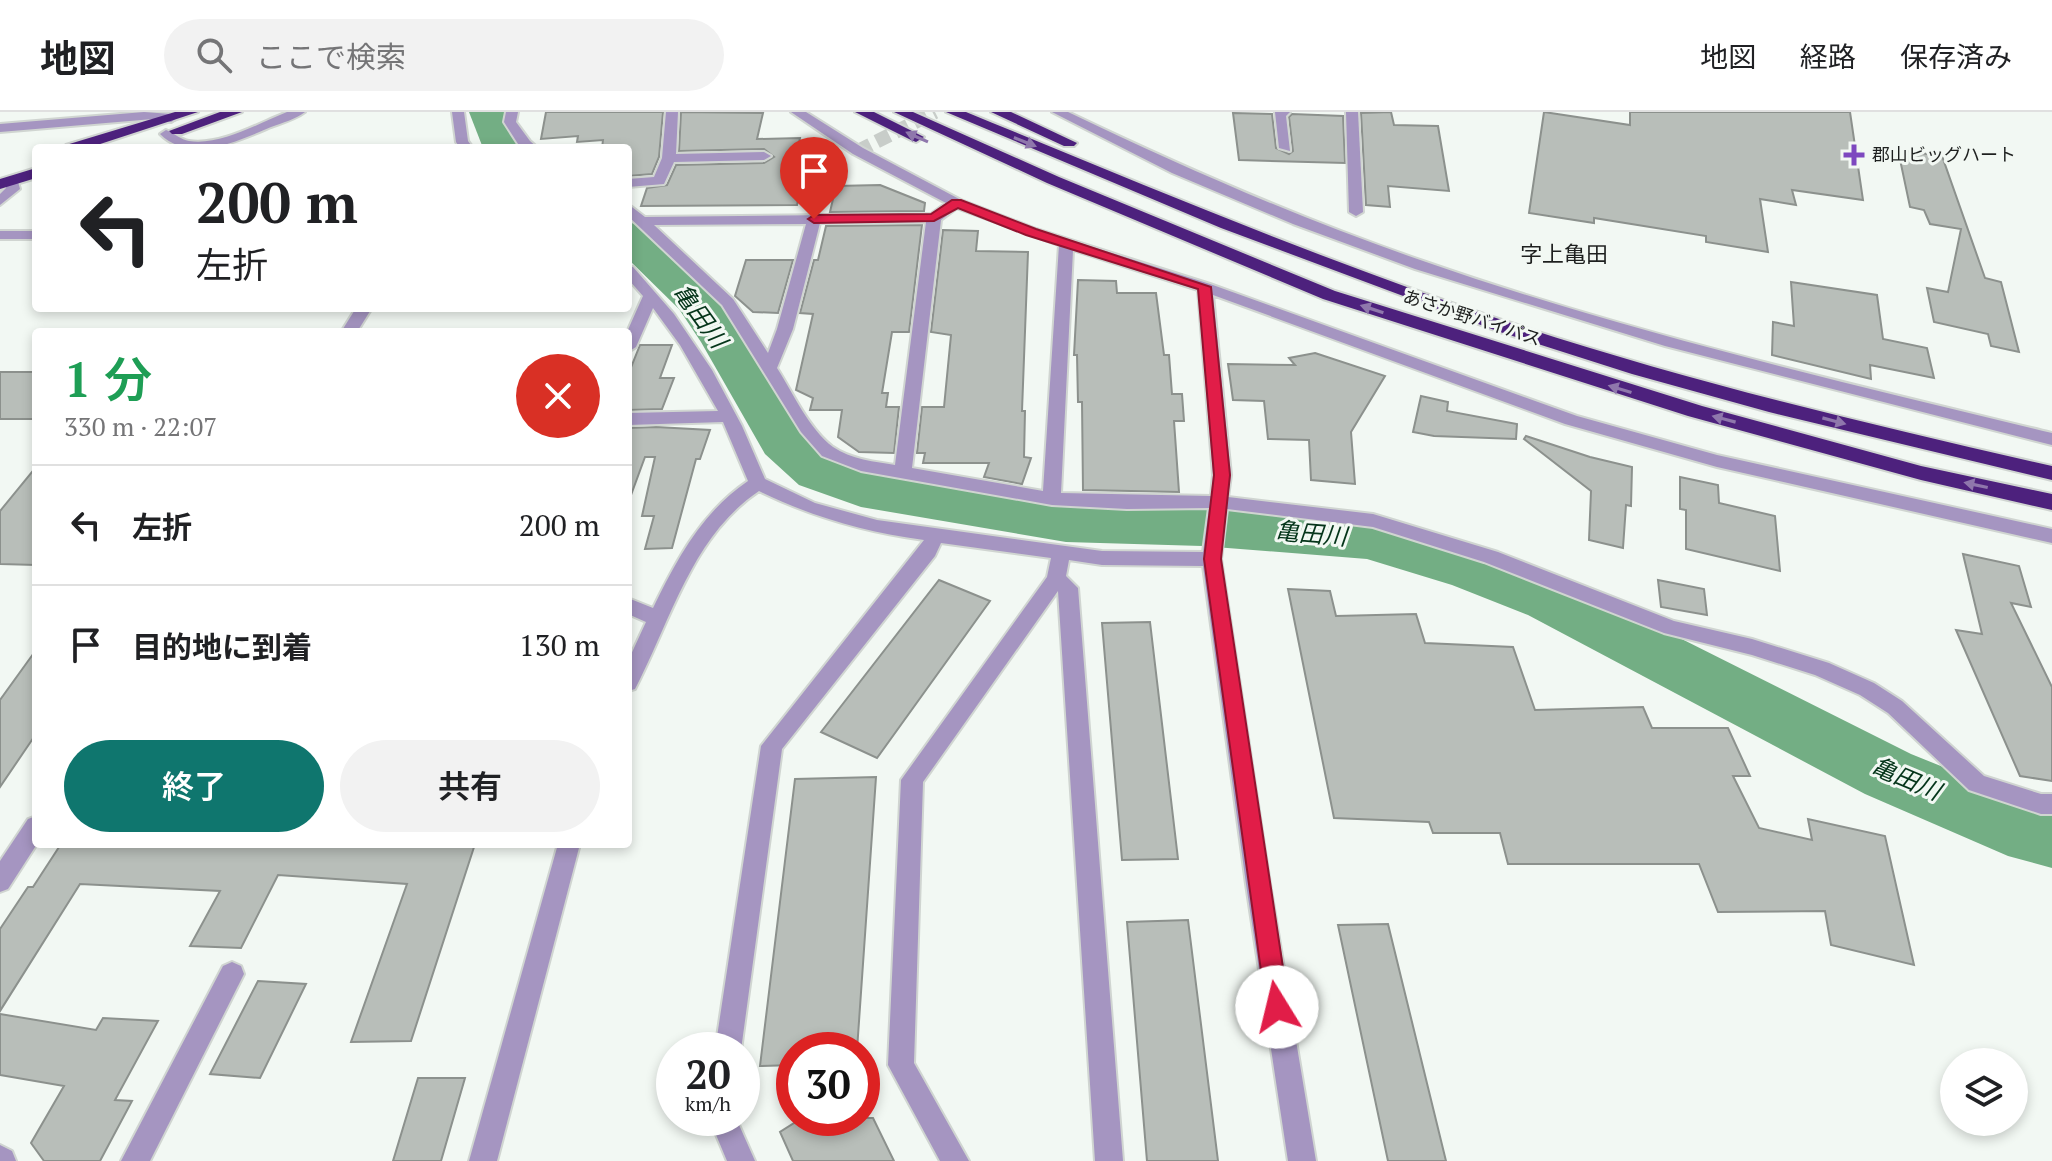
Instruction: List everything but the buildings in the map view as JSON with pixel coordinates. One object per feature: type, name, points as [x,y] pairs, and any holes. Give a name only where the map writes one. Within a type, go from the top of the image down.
[{"type":"highway","points":[[130,144],[191,112]]},
{"type":"highway","points":[[90,144],[235,112]]},
{"type":"highway","points":[[862,112],[1003,176],[1261,276],[1329,295]]},
{"type":"highway","name":"あさか野バイパス","points":[[901,112],[1053,180],[1329,295],[1695,411],[1921,473],[2052,502]]},
{"type":"highway","name":"あさか野バイパス","points":[[953,112],[1210,217],[1504,327],[1704,387],[1913,442],[2052,473]]},
{"type":"highway","points":[[998,112],[1350,270]]},
{"type":"highway","points":[[4,178],[32,161]]},
{"type":"highway","points":[[4,178],[32,174]]},
{"type":"street","points":[[203,144],[299,112]]},
{"type":"street","points":[[458,112],[464,144]]},
{"type":"street","points":[[512,112],[510,122],[525,144]]},
{"type":"street","points":[[632,183],[659,181],[669,158],[672,112]]},
{"type":"street","points":[[797,112],[858,151],[956,203],[1066,243],[1205,287],[1571,420],[1717,461],[2052,536]]},
{"type":"street","points":[[1058,112],[1147,157],[1413,266],[1748,366],[2052,439]]},
{"type":"street","points":[[1284,112],[1280,114],[1285,148]]},
{"type":"street","points":[[1352,112],[1356,212]]},
{"type":"street","points":[[0,128],[153,115],[169,126],[179,143],[183,144]]},
{"type":"street","points":[[669,158],[764,156]]},
{"type":"street","points":[[0,201],[13,189],[4,178]]},
{"type":"street","points":[[644,221],[934,218],[956,203]]},
{"type":"street","points":[[632,211],[728,302],[807,428],[828,452],[861,465],[1052,499],[1218,505],[1373,521],[1491,557],[1671,628],[1752,647],[1822,669],[1867,689],[1895,707],[1977,783],[2041,804],[2052,804]]},
{"type":"street","points":[[903,472],[934,218]]},
{"type":"street","points":[[770,367],[785,329],[814,219]]},
{"type":"street","points":[[0,235],[32,235]]},
{"type":"street","points":[[1052,499],[1066,243]]},
{"type":"street","points":[[632,274],[675,324],[742,442],[758,483],[809,508],[877,527],[1102,558],[1212,559]]},
{"type":"street","points":[[1205,287],[1222,475],[1212,559],[1258,884],[1302,1161]]},
{"type":"street","points":[[632,338],[651,295]]},
{"type":"street","points":[[632,419],[728,416]]},
{"type":"street","points":[[632,674],[658,619],[701,542],[727,506],[758,483]]},
{"type":"street","points":[[731,1032],[772,746],[928,551],[935,536]]},
{"type":"street","points":[[955,1161],[901,1065],[912,780],[1056,579],[1061,554]]},
{"type":"street","points":[[1056,579],[1068,588],[1109,1161]]},
{"type":"street","points":[[632,607],[658,619]]},
{"type":"street","points":[[0,881],[32,832]]},
{"type":"street","points":[[483,1161],[568,848]]},
{"type":"street","points":[[135,1161],[232,974]]},
{"type":"street","points":[[730,1136],[741,1161]]},
{"type":"waterway","name":"亀田川","points":[[488,112],[500,144]]},
{"type":"waterway","name":"亀田川","points":[[632,239],[695,300],[724,341],[783,442],[818,472],[861,488],[1066,522],[1202,526],[1368,539],[1472,570],[1549,599],[1888,774],[2032,834],[2052,837]]},
{"type":"tunnel","points":[[858,151],[935,112]]},
{"type":"place","name":"郡山ビッグハート","points":[[1854,155]]},
{"type":"district","name":"字上亀田","points":[[1564,254]]},
{"type":"route","points":[[814,219],[934,218],[956,203],[1031,232],[1205,287],[1222,475],[1212,559],[1277,1007]]}]
